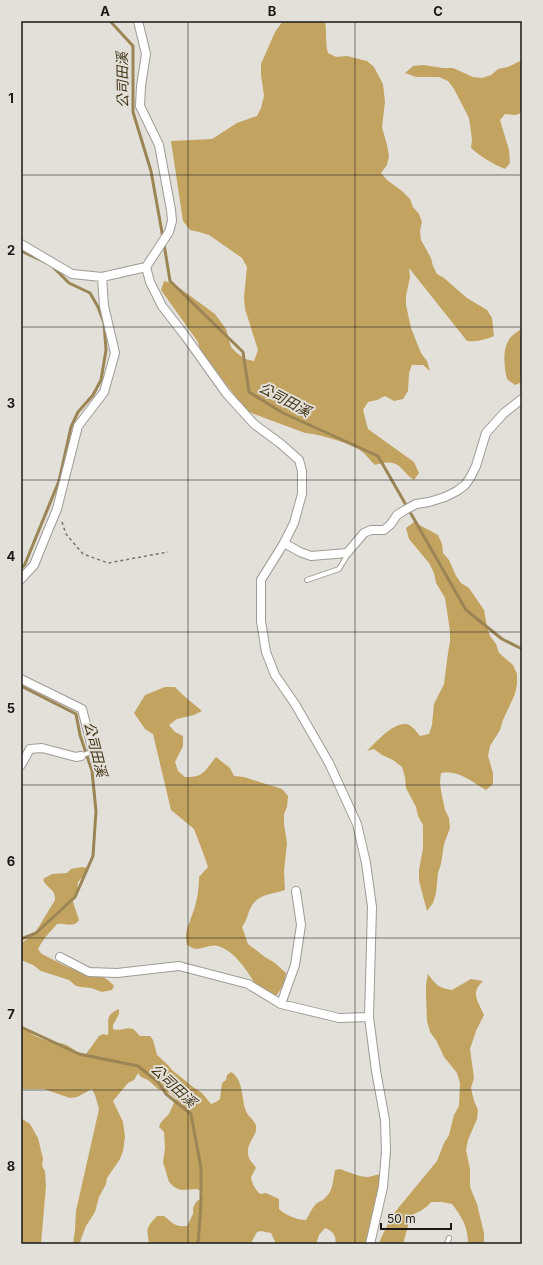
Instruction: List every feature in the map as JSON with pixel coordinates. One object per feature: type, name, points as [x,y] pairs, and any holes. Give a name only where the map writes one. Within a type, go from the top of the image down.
[{"type":"street","points":[[138,21],[146,54],[141,86],[140,106],[159,145],[172,221],[169,232],[148,265],[150,282],[162,306],[226,393],[254,424],[281,444],[299,460],[302,471],[302,494],[294,523],[284,543],[261,580],[261,621],[266,652],[275,676],[295,704],[329,762],[357,824],[366,863],[372,908],[369,1017],[376,1071],[385,1120],[386,1151],[383,1187],[370,1244]]},
{"type":"street","points":[[21,244],[72,274],[102,277],[148,265]]},
{"type":"street","points":[[21,579],[34,565],[57,508],[78,426],[104,392],[115,353],[104,306],[102,277]]},
{"type":"street","points":[[284,543],[311,556],[347,553],[364,533],[371,530],[384,530],[391,524],[397,515],[416,504],[445,497],[457,491],[465,485],[470,478],[476,466],[486,433],[504,413],[522,400]]},
{"type":"street","points":[[21,679],[82,709],[93,751]]},
{"type":"street","points":[[21,766],[30,749],[42,748],[76,757],[81,756]]},
{"type":"street","points":[[281,1004],[295,965],[300,925],[296,891]]},
{"type":"street","points":[[60,957],[89,972],[117,973],[179,966],[248,984],[281,1004],[339,1018],[369,1017]]},
{"type":"lane","points":[[307,580],[339,569],[351,547]]},
{"type":"lane","points":[[81,756],[93,751]]},
{"type":"lane","points":[[447,1244],[449,1238]]},
{"type":"path","points":[[57,508],[66,534],[83,554],[108,563],[168,552]]},
{"type":"shaded area","points":[[283,21],[325,21],[328,53],[336,57],[347,56],[367,61],[374,67],[383,84],[385,102],[382,127],[389,156],[387,165],[381,173],[387,180],[410,199],[413,207],[419,214],[422,222],[420,231],[421,240],[431,258],[437,274],[444,278],[467,298],[487,310],[492,318],[494,336],[487,339],[467,341],[409,268],[410,277],[406,296],[406,305],[411,328],[421,353],[427,361],[430,371],[423,365],[412,365],[409,373],[408,391],[403,399],[394,401],[385,396],[368,402],[363,410],[368,429],[414,462],[419,473],[414,480],[396,464],[386,463],[375,465],[363,452],[350,445],[326,437],[305,433],[249,412],[243,407],[200,349],[198,342],[161,290],[164,281],[174,284],[215,314],[226,329],[231,347],[245,359],[254,361],[258,350],[245,309],[244,297],[247,267],[242,258],[209,235],[190,230],[183,221],[171,141],[212,139],[237,123],[257,116],[264,96],[261,64],[275,32]]},
{"type":"shaded area","points":[[522,60],[522,113],[515,115],[505,114],[500,120],[509,150],[510,163],[505,169],[487,160],[471,148],[472,139],[469,118],[454,89],[448,81],[439,77],[416,77],[405,73],[413,66],[423,65],[453,68],[473,77],[482,78],[491,75],[498,69],[508,67]]},
{"type":"shaded area","points":[[522,328],[522,382],[515,385],[507,379],[505,352],[507,342]]},
{"type":"shaded area","points":[[414,522],[438,535],[442,544],[443,553],[449,560],[456,576],[461,583],[469,588],[484,610],[490,636],[496,644],[499,653],[513,665],[517,674],[515,694],[500,730],[490,746],[488,756],[493,773],[493,784],[486,790],[459,775],[447,772],[441,773],[441,791],[445,810],[449,818],[450,828],[444,844],[438,873],[436,893],[433,903],[427,911],[419,881],[419,870],[423,848],[423,825],[406,788],[402,767],[374,749],[367,751],[390,730],[401,725],[406,724],[414,728],[420,736],[429,734],[432,725],[434,704],[444,684],[450,642],[450,631],[445,598],[436,583],[434,573],[429,563],[409,539],[406,528]]},
{"type":"shaded area","points":[[165,687],[175,687],[202,711],[194,715],[177,719],[169,725],[175,732],[183,736],[183,746],[175,762],[178,771],[185,777],[200,775],[216,757],[230,768],[234,776],[244,777],[282,789],[288,796],[287,807],[284,814],[287,843],[284,871],[285,890],[265,895],[257,900],[250,909],[242,927],[248,944],[275,963],[286,973],[284,984],[273,1001],[263,999],[245,968],[225,949],[218,946],[210,946],[194,949],[187,945],[186,933],[194,910],[199,877],[208,867],[194,829],[171,810],[153,734],[145,729],[134,713],[145,695]]},
{"type":"shaded area","points":[[82,867],[88,868],[87,872],[78,882],[77,891],[72,899],[79,920],[72,925],[57,924],[44,939],[38,949],[42,954],[70,968],[77,970],[88,969],[101,975],[114,986],[112,990],[102,992],[91,988],[76,986],[69,980],[41,971],[33,965],[21,960],[21,941],[23,942],[35,933],[55,900],[54,893],[46,885],[43,879],[52,874],[67,873],[71,869]]},
{"type":"shaded area","points":[[428,974],[438,985],[452,990],[471,979],[483,981],[477,989],[476,997],[484,1015],[476,1031],[470,1049],[474,1078],[471,1088],[478,1110],[477,1119],[468,1140],[466,1150],[470,1169],[470,1187],[477,1204],[484,1233],[484,1242],[482,1244],[468,1244],[464,1222],[452,1204],[431,1202],[423,1209],[409,1217],[403,1244],[379,1244],[390,1218],[437,1161],[449,1135],[454,1115],[459,1106],[460,1083],[457,1073],[444,1057],[436,1040],[430,1032],[427,1021],[426,984]]},
{"type":"shaded area","points":[[119,1009],[119,1014],[113,1025],[113,1029],[119,1030],[131,1028],[140,1036],[150,1036],[153,1040],[157,1055],[172,1070],[202,1093],[211,1104],[220,1099],[222,1083],[226,1080],[227,1075],[231,1072],[235,1075],[242,1090],[246,1111],[256,1126],[255,1134],[248,1148],[250,1159],[256,1168],[251,1177],[252,1182],[260,1194],[266,1193],[279,1199],[279,1209],[284,1213],[295,1218],[306,1220],[317,1203],[325,1198],[330,1192],[335,1170],[340,1169],[365,1177],[384,1173],[381,1190],[365,1244],[335,1244],[334,1234],[325,1228],[319,1235],[316,1244],[276,1244],[271,1233],[261,1231],[257,1232],[252,1241],[253,1244],[149,1244],[148,1229],[150,1224],[157,1216],[164,1216],[176,1225],[187,1226],[193,1214],[193,1208],[196,1202],[201,1198],[203,1192],[197,1189],[181,1190],[174,1187],[169,1182],[163,1162],[165,1148],[164,1132],[159,1127],[161,1122],[169,1114],[176,1098],[171,1094],[158,1089],[148,1080],[141,1077],[138,1073],[134,1080],[128,1083],[113,1101],[123,1122],[125,1137],[120,1159],[107,1178],[106,1184],[99,1197],[95,1212],[86,1226],[80,1244],[73,1244],[76,1211],[99,1109],[92,1089],[77,1097],[70,1098],[44,1089],[21,1089],[21,1026],[30,1033],[50,1042],[64,1044],[80,1053],[86,1054],[99,1036],[103,1034],[108,1035],[109,1017]]},
{"type":"shaded area","points":[[21,1118],[30,1124],[38,1138],[43,1159],[42,1166],[45,1171],[46,1186],[41,1244],[21,1244]]},
{"type":"waterway","name":"公司田溪","points":[[110,21],[133,46],[133,112],[151,171],[163,238]]},
{"type":"waterway","name":"公司田溪","points":[[164,244],[170,281],[243,352],[249,392],[283,413],[378,456],[466,610],[502,639],[522,649]]},
{"type":"waterway","name":"公司田溪","points":[[21,251],[45,262]]},
{"type":"waterway","name":"公司田溪","points":[[21,569],[25,564],[59,481],[71,427],[78,412],[93,395],[101,380],[106,350],[104,323],[98,307],[90,293],[69,283],[53,267]]},
{"type":"waterway","name":"公司田溪","points":[[21,686],[76,714],[80,735],[92,771],[96,811],[93,856],[75,897],[36,933],[21,939]]},
{"type":"waterway","name":"公司田溪","points":[[21,1027],[79,1054],[138,1066],[158,1082],[166,1094],[191,1114],[201,1168],[201,1204],[198,1244]]}]
